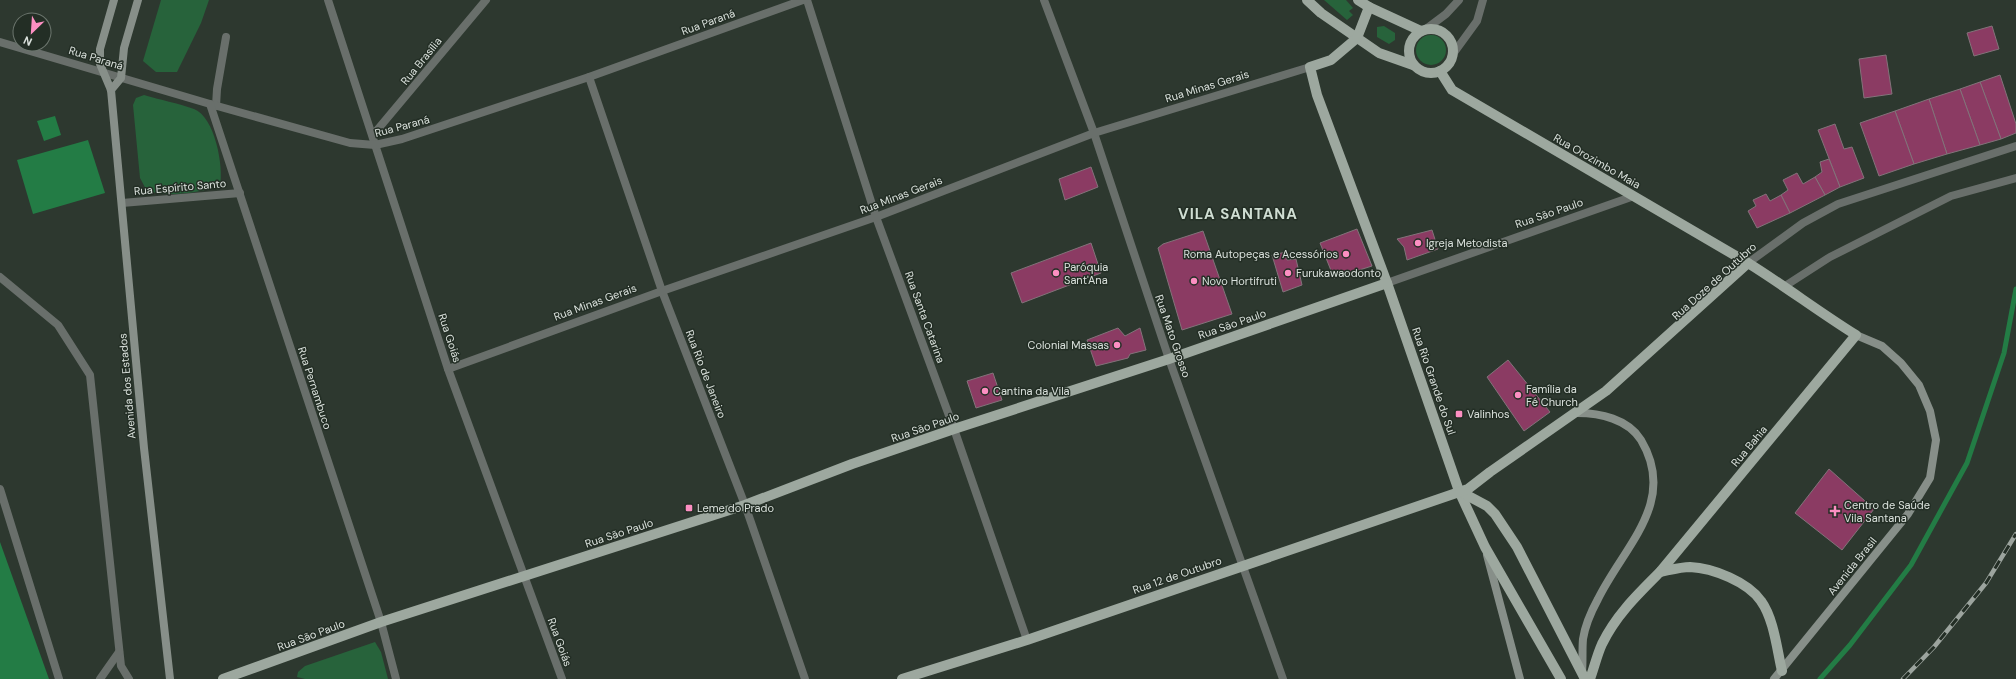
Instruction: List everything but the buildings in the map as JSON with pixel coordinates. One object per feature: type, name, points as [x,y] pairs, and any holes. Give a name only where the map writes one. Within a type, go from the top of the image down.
[{"type":"main road","name":"Avenida dos Estados","points":[[114,0],[103,32],[100,49],[100,64],[111,90],[143,440],[170,679]]},
{"type":"main road","points":[[111,90],[121,78],[124,48],[138,0]]},
{"type":"main road","points":[[1307,0],[1321,13],[1379,53],[1414,65],[1426,72],[1440,71],[1451,61],[1453,54],[1450,40],[1440,31],[1424,30],[1369,7],[1358,0]]},
{"type":"main road","points":[[1357,38],[1369,7]]},
{"type":"main road","points":[[1414,65],[1410,58],[1410,43],[1413,36],[1424,30]]},
{"type":"main road","name":"Rua Minas Gerais","points":[[1310,68],[1331,60],[1357,38]]},
{"type":"main road","name":"Rua Rio Grande do Sul","points":[[1310,68],[1317,95],[1388,283],[1458,491],[1484,547],[1561,679]]},
{"type":"main road","name":"Rua Orozimbo Maia","points":[[1440,71],[1452,90],[1748,264]]},
{"type":"main road","name":"Avenida Brasil","points":[[1748,264],[1785,286],[1823,314],[1856,335],[1882,346],[1901,363],[1919,385],[1930,411],[1936,440],[1930,478],[1908,514],[1774,679]]},
{"type":"main road","name":"Rua Doze de Outubro","points":[[1458,491],[1468,489],[1606,391],[1748,264]]},
{"type":"main road","name":"Rua São Paulo","points":[[223,679],[381,622],[745,505],[852,464],[1169,359],[1388,283]]},
{"type":"main road","name":"Rua Bahia","points":[[1585,677],[1614,622],[1632,600],[1660,572],[1856,335]]},
{"type":"main road","points":[[1577,413],[1593,413],[1611,418],[1624,424],[1639,437],[1648,452],[1654,469],[1655,490],[1650,510],[1598,599],[1590,617],[1583,639],[1585,677]]},
{"type":"main road","points":[[1458,491],[1487,506],[1495,514],[1517,547],[1585,677]]},
{"type":"main road","name":"Rua 12 de Outubro","points":[[902,679],[1027,640],[1458,491]]},
{"type":"main road","points":[[1484,547],[1520,679]]},
{"type":"main road","points":[[1660,572],[1690,567],[1717,572],[1742,583],[1761,601],[1773,629],[1782,671]]},
{"type":"street","name":"Rua Goiás","points":[[328,0],[448,369],[562,679]]},
{"type":"street","name":"Rua Brasília","points":[[373,135],[486,0]]},
{"type":"street","name":"Rua Paraná","points":[[0,42],[103,71],[121,78],[213,105],[350,143],[375,145],[402,139],[589,77],[803,0]]},
{"type":"street","name":"Rua Santa Catarina","points":[[807,0],[876,217],[954,429],[1027,640]]},
{"type":"street","name":"Rua Mato Grosso","points":[[1044,0],[1094,133],[1169,359],[1244,565],[1283,679]]},
{"type":"street","points":[[1424,30],[1446,14],[1459,0]]},
{"type":"street","points":[[1453,54],[1477,21],[1484,0]]},
{"type":"street","points":[[213,105],[226,37]]},
{"type":"street","name":"Rua Minas Gerais","points":[[448,369],[662,291],[876,217],[1094,133],[1310,68]]},
{"type":"street","name":"Rua Rio de Janeiro","points":[[589,77],[662,291],[745,505],[805,679]]},
{"type":"street","name":"Rua Pernambuco","points":[[213,105],[240,193],[381,622],[396,679]]},
{"type":"street","name":"Rua Doze de Outubro","points":[[1748,264],[1803,223],[1838,204],[2016,146]]},
{"type":"street","points":[[1785,286],[1830,256],[1951,196],[2016,178]]},
{"type":"street","name":"Rua Espírito Santo","points":[[122,203],[240,193]]},
{"type":"street","name":"Rua São Paulo","points":[[1388,283],[1634,196]]},
{"type":"street","points":[[0,277],[58,325],[90,375],[121,666],[129,679]]},
{"type":"street","points":[[0,489],[59,679]]},
{"type":"street","points":[[100,679],[120,652]]},
{"type":"shaded area","points":[[161,0],[209,0],[201,23],[177,72],[156,72],[143,61]]},
{"type":"shaded area","points":[[1324,0],[1346,0],[1353,8],[1349,11],[1353,15],[1347,20]]},
{"type":"shaded area","points":[[1384,26],[1395,33],[1395,40],[1389,44],[1377,37],[1377,27]]},
{"type":"shaded area","points":[[1431,35],[1442,39],[1446,50],[1442,61],[1431,65],[1420,61],[1416,50],[1420,39]]},
{"type":"shaded area","points":[[144,95],[194,109],[201,114],[213,132],[216,143],[221,167],[220,186],[202,191],[174,194],[147,191],[140,178],[133,105],[136,98]]},
{"type":"shaded area","points":[[55,116],[61,135],[44,141],[37,121]]},
{"type":"shaded area","points":[[88,140],[105,193],[33,214],[17,160]]},
{"type":"shaded area","points":[[0,542],[49,679],[0,679]]},
{"type":"shaded area","points":[[375,642],[381,652],[388,679],[305,679],[297,677],[298,672],[305,666]]},
{"type":"waterway","points":[[1820,679],[1850,645],[1911,565],[1967,463],[2004,353],[2016,289]]},
{"type":"railway","points":[[1903,679],[1934,647],[1986,583],[2016,534]]},
{"type":"place","name":"Igreja Metodista","points":[[1418,243]]},
{"type":"place","name":"Roma Autopeças e Acessórios","points":[[1346,254]]},
{"type":"place","name":"Paróquia Sant'Ana","points":[[1056,273]]},
{"type":"place","name":"Furukawaodonto","points":[[1288,273]]},
{"type":"place","name":"Novo Hortifruti","points":[[1194,281]]},
{"type":"place","name":"Colonial Massas","points":[[1117,345]]},
{"type":"place","name":"Cantina da Vila","points":[[985,391]]},
{"type":"place","name":"Família da Fé Church","points":[[1518,395]]},
{"type":"place","name":"Valinhos","points":[[1459,414]]},
{"type":"place","name":"Leme do Prado","points":[[689,508]]},
{"type":"place","name":"Centro de Saúde Vila Santana","points":[[1835,511]]},
{"type":"district","name":"VILA SANTANA","points":[[1238,214]]}]
